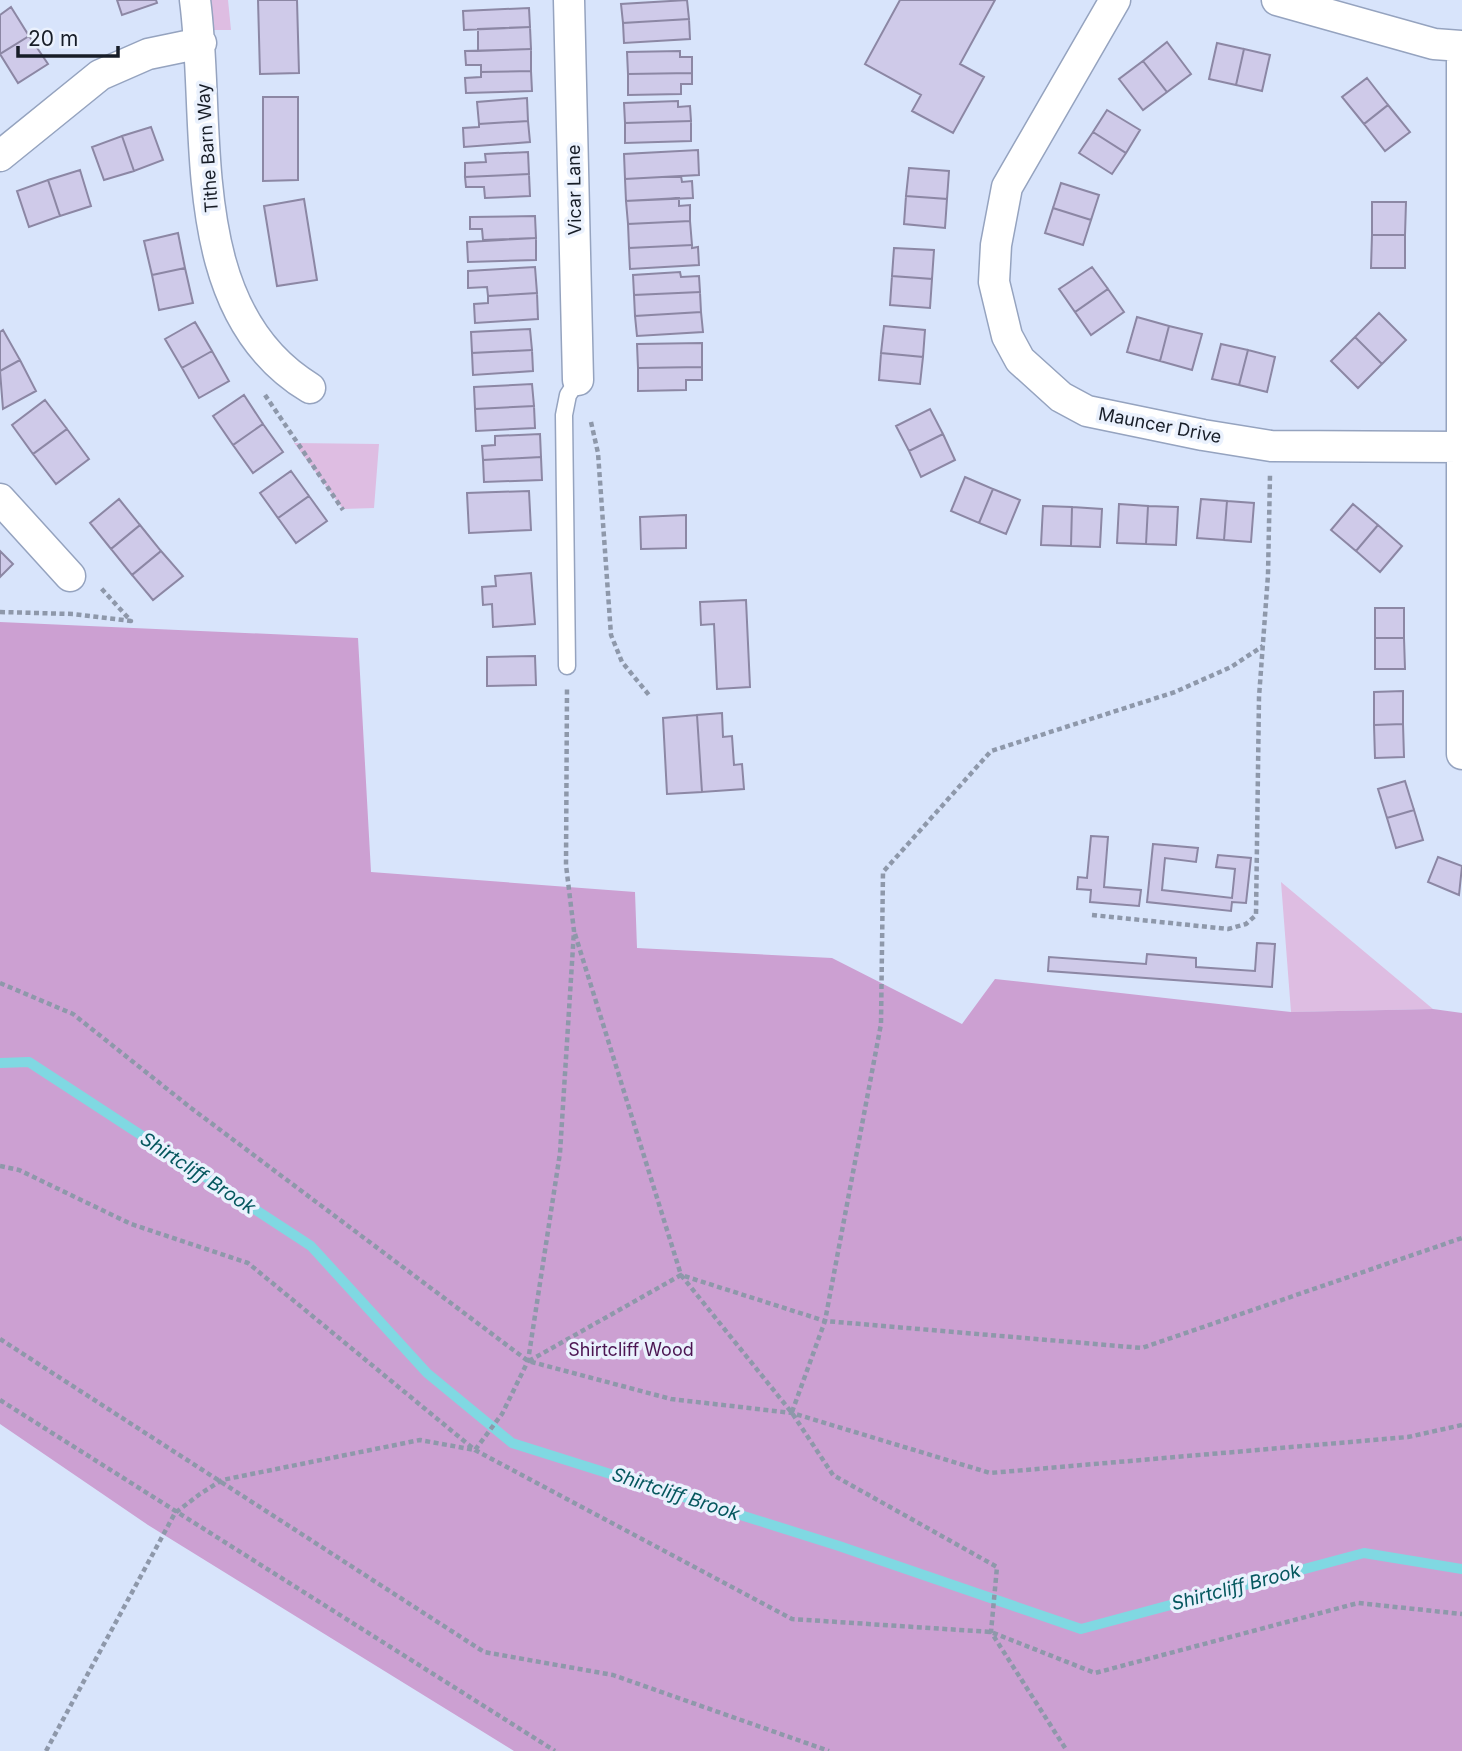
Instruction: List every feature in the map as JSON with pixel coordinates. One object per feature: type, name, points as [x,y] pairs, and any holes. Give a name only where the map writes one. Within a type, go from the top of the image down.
[{"type":"street","name":"Tithe Barn Way","points":[[195,0],[201,43],[207,192],[224,271],[237,304],[262,347],[292,377],[310,388]]},
{"type":"street","name":"Vicar Lane","points":[[569,0],[578,380]]},
{"type":"street","name":"Mauncer Drive","points":[[1115,0],[1007,187],[1000,215],[995,282],[1007,336],[1020,360],[1060,397],[1087,411],[1271,446],[1461,447]]},
{"type":"street","points":[[1277,0],[1434,44],[1462,48],[1462,754]]},
{"type":"street","points":[[0,156],[100,75],[148,54],[201,43]]},
{"type":"street","points":[[0,499],[70,576]]},
{"type":"lane","points":[[567,666],[564,415],[568,395],[578,380]]},
{"type":"path","points":[[578,380],[598,453],[611,635],[622,662],[649,695]]},
{"type":"path","points":[[1092,915],[1228,929],[1246,924],[1256,915],[1271,446]]},
{"type":"path","points":[[792,1413],[825,1321],[881,1024],[883,872],[990,751],[1175,692],[1231,667],[1263,646]]},
{"type":"path","points":[[567,666],[566,865],[574,931],[681,1275],[792,1413],[833,1475],[997,1567],[991,1632],[1067,1751]]},
{"type":"path","points":[[475,1450],[502,1414],[528,1361],[560,1153],[574,931]]},
{"type":"path","points":[[0,983],[74,1014],[191,1108],[528,1361],[671,1399],[792,1413],[990,1473],[1408,1437],[1462,1424]]},
{"type":"path","points":[[0,1166],[19,1170],[131,1224],[248,1264],[475,1450],[792,1619],[991,1632],[1095,1673],[1358,1603],[1462,1614]]},
{"type":"path","points":[[528,1361],[681,1275],[825,1321],[1142,1349],[1462,1238]]},
{"type":"path","points":[[0,1339],[222,1480],[484,1652],[613,1675],[829,1751]]},
{"type":"path","points":[[0,1400],[555,1751]]},
{"type":"path","points":[[46,1751],[175,1513],[222,1480],[420,1440],[475,1450]]},
{"type":"shaded area","points":[[209,0],[228,0],[231,30],[214,30]]},
{"type":"shaded area","points":[[294,443],[379,444],[374,508],[343,509]]},
{"type":"shaded area","points":[[1281,882],[1433,1009],[1291,1012]]},
{"type":"green space","name":"Shirtcliff Wood","points":[[0,622],[358,638],[371,872],[635,892],[637,948],[832,958],[962,1024],[995,979],[1291,1012],[1433,1009],[1462,1013],[1462,1751],[514,1751],[148,1525],[0,1424]]},
{"type":"building","points":[[117,0],[156,0],[157,3],[122,15]]},
{"type":"building","points":[[258,0],[297,0],[299,73],[260,74]]},
{"type":"building","points":[[687,0],[689,19],[623,23],[621,4]]},
{"type":"building","points":[[900,0],[995,0],[960,64],[984,77],[953,133],[912,111],[921,95],[865,64]]},
{"type":"building","points":[[11,7],[29,36],[0,54],[0,15]]},
{"type":"building","points":[[529,8],[530,27],[464,30],[463,11]]},
{"type":"building","points":[[689,19],[690,39],[624,43],[623,23]]},
{"type":"building","points":[[530,27],[531,49],[478,51],[478,29]]},
{"type":"building","points":[[29,36],[48,64],[18,83],[0,54]]},
{"type":"building","points":[[1167,42],[1191,74],[1167,92],[1143,61]]},
{"type":"building","points":[[1217,43],[1244,49],[1236,85],[1209,79]]},
{"type":"building","points":[[531,49],[531,71],[481,72],[481,65],[466,65],[465,51]]},
{"type":"building","points":[[1244,49],[1270,55],[1262,91],[1236,85]]},
{"type":"building","points":[[680,51],[680,57],[692,57],[692,73],[628,74],[627,52]]},
{"type":"building","points":[[1143,61],[1167,92],[1143,110],[1119,79]]},
{"type":"building","points":[[531,71],[532,91],[466,93],[465,78],[481,77],[481,72]]},
{"type":"building","points":[[692,73],[692,84],[681,84],[681,94],[628,95],[628,74]]},
{"type":"building","points":[[1367,78],[1388,105],[1364,124],[1342,97]]},
{"type":"building","points":[[263,97],[298,97],[298,180],[263,181]]},
{"type":"building","points":[[527,98],[528,121],[479,124],[477,102]]},
{"type":"building","points":[[678,101],[678,107],[690,106],[691,121],[625,123],[624,103]]},
{"type":"building","points":[[1388,105],[1410,132],[1385,151],[1364,124]]},
{"type":"building","points":[[1107,110],[1140,130],[1126,153],[1093,132]]},
{"type":"building","points":[[528,121],[530,142],[464,147],[463,128],[479,127],[479,124]]},
{"type":"building","points":[[691,121],[691,141],[625,143],[625,123]]},
{"type":"building","points":[[151,127],[163,160],[134,171],[122,136]]},
{"type":"building","points":[[1093,132],[1126,153],[1112,174],[1079,153]]},
{"type":"building","points":[[122,136],[134,171],[104,180],[92,147]]},
{"type":"building","points":[[698,150],[699,175],[625,179],[624,154]]},
{"type":"building","points":[[528,152],[529,174],[465,177],[465,163],[486,162],[485,154]]},
{"type":"building","points":[[909,168],[949,171],[947,199],[906,196]]},
{"type":"building","points":[[80,170],[91,206],[60,216],[48,180]]},
{"type":"building","points":[[529,174],[530,196],[485,198],[484,187],[466,187],[465,177]]},
{"type":"building","points":[[681,176],[682,182],[692,181],[693,198],[626,201],[625,179]]},
{"type":"building","points":[[48,180],[60,216],[29,227],[17,191]]},
{"type":"building","points":[[1061,183],[1099,195],[1091,220],[1053,208]]},
{"type":"building","points":[[906,196],[947,199],[945,228],[904,224]]},
{"type":"building","points":[[679,198],[679,206],[690,205],[690,221],[628,224],[626,201]]},
{"type":"building","points":[[304,199],[317,280],[277,286],[264,206]]},
{"type":"building","points":[[1372,202],[1406,202],[1405,235],[1372,235]]},
{"type":"building","points":[[1053,208],[1091,220],[1083,245],[1045,233]]},
{"type":"building","points":[[535,216],[536,238],[483,240],[482,229],[470,229],[470,217]]},
{"type":"building","points":[[690,221],[692,245],[629,248],[628,224]]},
{"type":"building","points":[[178,233],[185,268],[152,275],[144,241]]},
{"type":"building","points":[[1372,235],[1405,235],[1405,268],[1371,268]]},
{"type":"building","points":[[536,238],[536,260],[468,262],[467,242]]},
{"type":"building","points":[[692,245],[692,248],[698,247],[699,265],[630,269],[629,248]]},
{"type":"building","points":[[894,248],[934,250],[932,279],[892,276]]},
{"type":"building","points":[[535,267],[537,293],[488,296],[487,287],[468,288],[468,271]]},
{"type":"building","points":[[1092,267],[1108,289],[1075,312],[1059,289]]},
{"type":"building","points":[[185,268],[193,303],[159,310],[152,275]]},
{"type":"building","points":[[680,272],[681,277],[699,276],[700,292],[634,295],[633,275]]},
{"type":"building","points":[[892,276],[932,279],[930,308],[890,305]]},
{"type":"building","points":[[1108,289],[1124,312],[1091,335],[1075,312]]},
{"type":"building","points":[[700,292],[701,312],[635,316],[634,295]]},
{"type":"building","points":[[537,293],[538,319],[475,323],[474,304],[488,303],[488,296]]},
{"type":"building","points":[[701,312],[703,332],[637,336],[635,316]]},
{"type":"building","points":[[1379,313],[1406,340],[1382,364],[1355,337]]},
{"type":"building","points":[[1137,317],[1169,326],[1160,361],[1127,352]]},
{"type":"building","points":[[195,322],[212,351],[182,368],[165,339]]},
{"type":"building","points":[[884,326],[925,330],[923,357],[881,353]]},
{"type":"building","points":[[1169,326],[1202,334],[1192,370],[1160,361]]},
{"type":"building","points":[[530,329],[532,350],[472,353],[471,332]]},
{"type":"building","points":[[3,330],[20,360],[0,371],[0,332]]},
{"type":"building","points":[[1355,337],[1382,364],[1358,388],[1331,361]]},
{"type":"building","points":[[702,343],[702,367],[638,368],[637,344]]},
{"type":"building","points":[[1221,344],[1248,350],[1239,385],[1212,379]]},
{"type":"building","points":[[532,350],[533,371],[473,375],[472,353]]},
{"type":"building","points":[[1248,350],[1275,357],[1267,392],[1239,385]]},
{"type":"building","points":[[212,351],[229,381],[199,398],[182,368]]},
{"type":"building","points":[[881,353],[923,357],[920,384],[879,380]]},
{"type":"building","points":[[20,360],[36,391],[3,409],[0,371]]},
{"type":"building","points":[[702,367],[702,380],[686,380],[686,390],[638,391],[638,368]]},
{"type":"building","points":[[532,384],[534,406],[475,409],[474,387]]},
{"type":"building","points":[[244,395],[263,424],[233,445],[213,416]]},
{"type":"building","points":[[45,400],[67,429],[33,454],[12,425]]},
{"type":"building","points":[[534,406],[535,428],[476,431],[475,409]]},
{"type":"building","points":[[930,409],[943,434],[909,451],[896,426]]},
{"type":"building","points":[[263,424],[283,452],[253,473],[233,445]]},
{"type":"building","points":[[67,429],[89,459],[56,484],[33,454]]},
{"type":"building","points":[[540,434],[541,457],[483,460],[482,446],[495,445],[495,436]]},
{"type":"building","points":[[943,434],[955,460],[921,477],[909,451]]},
{"type":"building","points":[[541,457],[542,480],[484,482],[483,460]]},
{"type":"building","points":[[291,471],[309,496],[278,518],[260,493]]},
{"type":"building","points":[[965,477],[993,489],[979,523],[951,511]]},
{"type":"building","points":[[993,489],[1020,500],[1006,534],[979,523]]},
{"type":"building","points":[[529,491],[531,530],[469,533],[467,493]]},
{"type":"building","points":[[309,496],[327,521],[296,543],[278,518]]},
{"type":"building","points":[[119,499],[140,525],[111,549],[90,523]]},
{"type":"building","points":[[1201,499],[1227,501],[1224,540],[1197,538]]},
{"type":"building","points":[[1227,501],[1254,503],[1251,542],[1224,540]]},
{"type":"building","points":[[1119,504],[1148,506],[1146,544],[1117,543]]},
{"type":"building","points":[[1353,504],[1378,525],[1356,551],[1331,530]]},
{"type":"building","points":[[1043,506],[1072,507],[1071,546],[1041,545]]},
{"type":"building","points":[[1148,506],[1178,507],[1176,545],[1146,544]]},
{"type":"building","points":[[1072,507],[1102,509],[1100,547],[1071,546]]},
{"type":"building","points":[[686,515],[686,548],[641,549],[640,517]]},
{"type":"building","points":[[140,525],[161,551],[132,575],[111,549]]},
{"type":"building","points":[[1378,525],[1402,546],[1380,572],[1356,551]]},
{"type":"building","points":[[0,551],[13,564],[0,577]]},
{"type":"building","points":[[161,551],[183,576],[153,600],[132,575]]},
{"type":"building","points":[[531,573],[535,624],[493,627],[492,604],[483,605],[482,587],[496,586],[495,576]]},
{"type":"building","points":[[746,600],[750,687],[717,689],[714,624],[701,625],[700,602]]},
{"type":"building","points":[[1375,608],[1404,608],[1404,638],[1375,638]]},
{"type":"building","points":[[1375,638],[1404,638],[1405,669],[1375,669]]},
{"type":"building","points":[[535,656],[536,685],[487,686],[487,657]]},
{"type":"building","points":[[1403,691],[1403,724],[1374,725],[1374,692]]},
{"type":"building","points":[[722,713],[723,737],[732,736],[734,765],[742,764],[744,789],[702,792],[697,715]]},
{"type":"building","points":[[697,715],[702,792],[667,794],[663,718]]},
{"type":"building","points":[[1403,724],[1404,757],[1375,758],[1374,725]]},
{"type":"building","points":[[1405,781],[1414,810],[1387,818],[1378,789]]},
{"type":"building","points":[[1414,810],[1423,840],[1396,848],[1387,818]]},
{"type":"building","points":[[1091,836],[1108,837],[1104,887],[1141,890],[1139,906],[1090,902],[1091,890],[1077,889],[1078,877],[1087,878]]},
{"type":"building","points":[[1153,844],[1198,848],[1196,862],[1165,858],[1162,890],[1232,898],[1235,869],[1216,867],[1218,855],[1251,858],[1246,903],[1232,902],[1231,911],[1147,902]]},
{"type":"building","points":[[1438,857],[1462,866],[1459,895],[1428,882]]},
{"type":"building","points":[[1257,943],[1275,944],[1272,987],[1048,971],[1049,957],[1146,964],[1147,954],[1196,958],[1196,967],[1255,971]]},
{"type":"waterway","name":"Shirtcliff Brook","points":[[0,1063],[29,1062],[311,1246],[427,1373],[512,1443],[839,1546],[1081,1629],[1364,1553],[1462,1569]]}]
